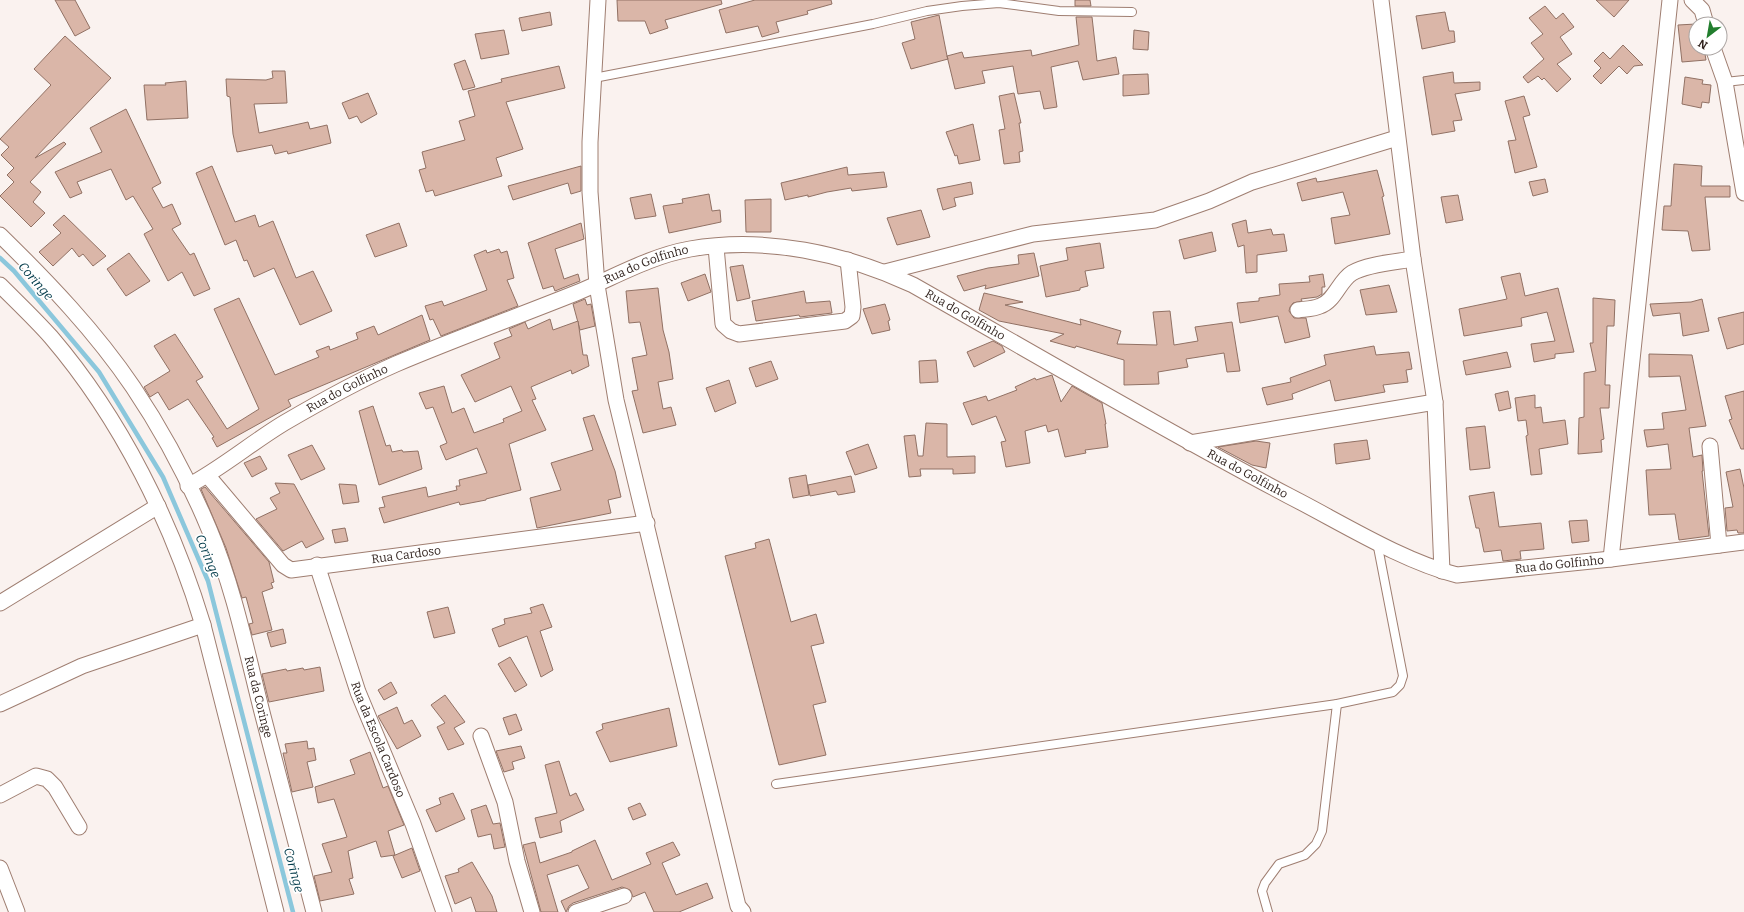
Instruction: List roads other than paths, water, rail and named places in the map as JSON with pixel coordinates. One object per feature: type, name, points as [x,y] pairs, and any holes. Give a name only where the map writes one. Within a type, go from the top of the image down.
[{"type":"street","points":[[598,0],[590,142],[590,192],[597,285],[616,400],[647,523],[738,906],[743,912]]},
{"type":"street","points":[[1381,0],[1413,259],[1436,402],[1442,571]]},
{"type":"street","points":[[1611,559],[1670,0]]},
{"type":"street","points":[[1692,0],[1702,10],[1704,16]]},
{"type":"street","points":[[1716,56],[1724,82],[1744,193]]},
{"type":"street","points":[[885,272],[1033,234],[1155,220],[1203,203],[1252,182],[1397,138]]},
{"type":"street","name":"Rua da Coringe","points":[[0,235],[64,300],[101,342],[134,387],[159,429],[209,529],[226,578],[314,912]]},
{"type":"street","name":"Rua do Golfinho","points":[[188,486],[208,476],[257,440],[350,387],[388,368],[597,285],[649,261],[690,250],[735,245],[776,246],[817,252],[848,260],[885,272],[913,284],[1190,444],[1377,541],[1442,571],[1457,575],[1611,559],[1744,542]]},
{"type":"street","points":[[716,247],[723,324],[731,331],[739,334],[845,321],[852,316],[853,307],[848,260]]},
{"type":"street","points":[[1298,310],[1320,306],[1328,302],[1342,283],[1352,273],[1364,268],[1413,259]]},
{"type":"street","points":[[0,285],[51,337],[79,374],[109,417],[158,506],[192,588],[203,625],[276,912]]},
{"type":"street","points":[[1190,444],[1436,402]]},
{"type":"street","points":[[1710,446],[1719,545]]},
{"type":"street","name":"Rua Cardoso","points":[[208,476],[287,568],[291,570],[316,565],[647,523]]},
{"type":"street","points":[[0,603],[158,506]]},
{"type":"street","name":"Rua da Escola Cardoso","points":[[316,565],[358,692],[413,824],[444,912]]},
{"type":"street","points":[[0,704],[82,666],[203,625]]},
{"type":"street","points":[[481,736],[505,802],[517,861],[532,912]]},
{"type":"street","points":[[0,795],[36,776],[47,779],[55,787],[79,827]]},
{"type":"street","points":[[0,868],[17,912]]},
{"type":"street","points":[[576,912],[624,896]]},
{"type":"lane","points":[[594,78],[866,25],[927,11],[962,6],[999,3],[1059,10],[1132,12]]},
{"type":"lane","points":[[1724,82],[1744,80]]},
{"type":"lane","points":[[776,784],[1337,704],[1393,692],[1400,685],[1403,676],[1377,541]]},
{"type":"lane","points":[[1268,912],[1262,892],[1265,883],[1279,864],[1305,856],[1316,844],[1322,831],[1337,704]]},
{"type":"waterway","name":"Coringe","points":[[0,258],[14,271],[99,372],[163,477],[208,581],[293,912]]}]
